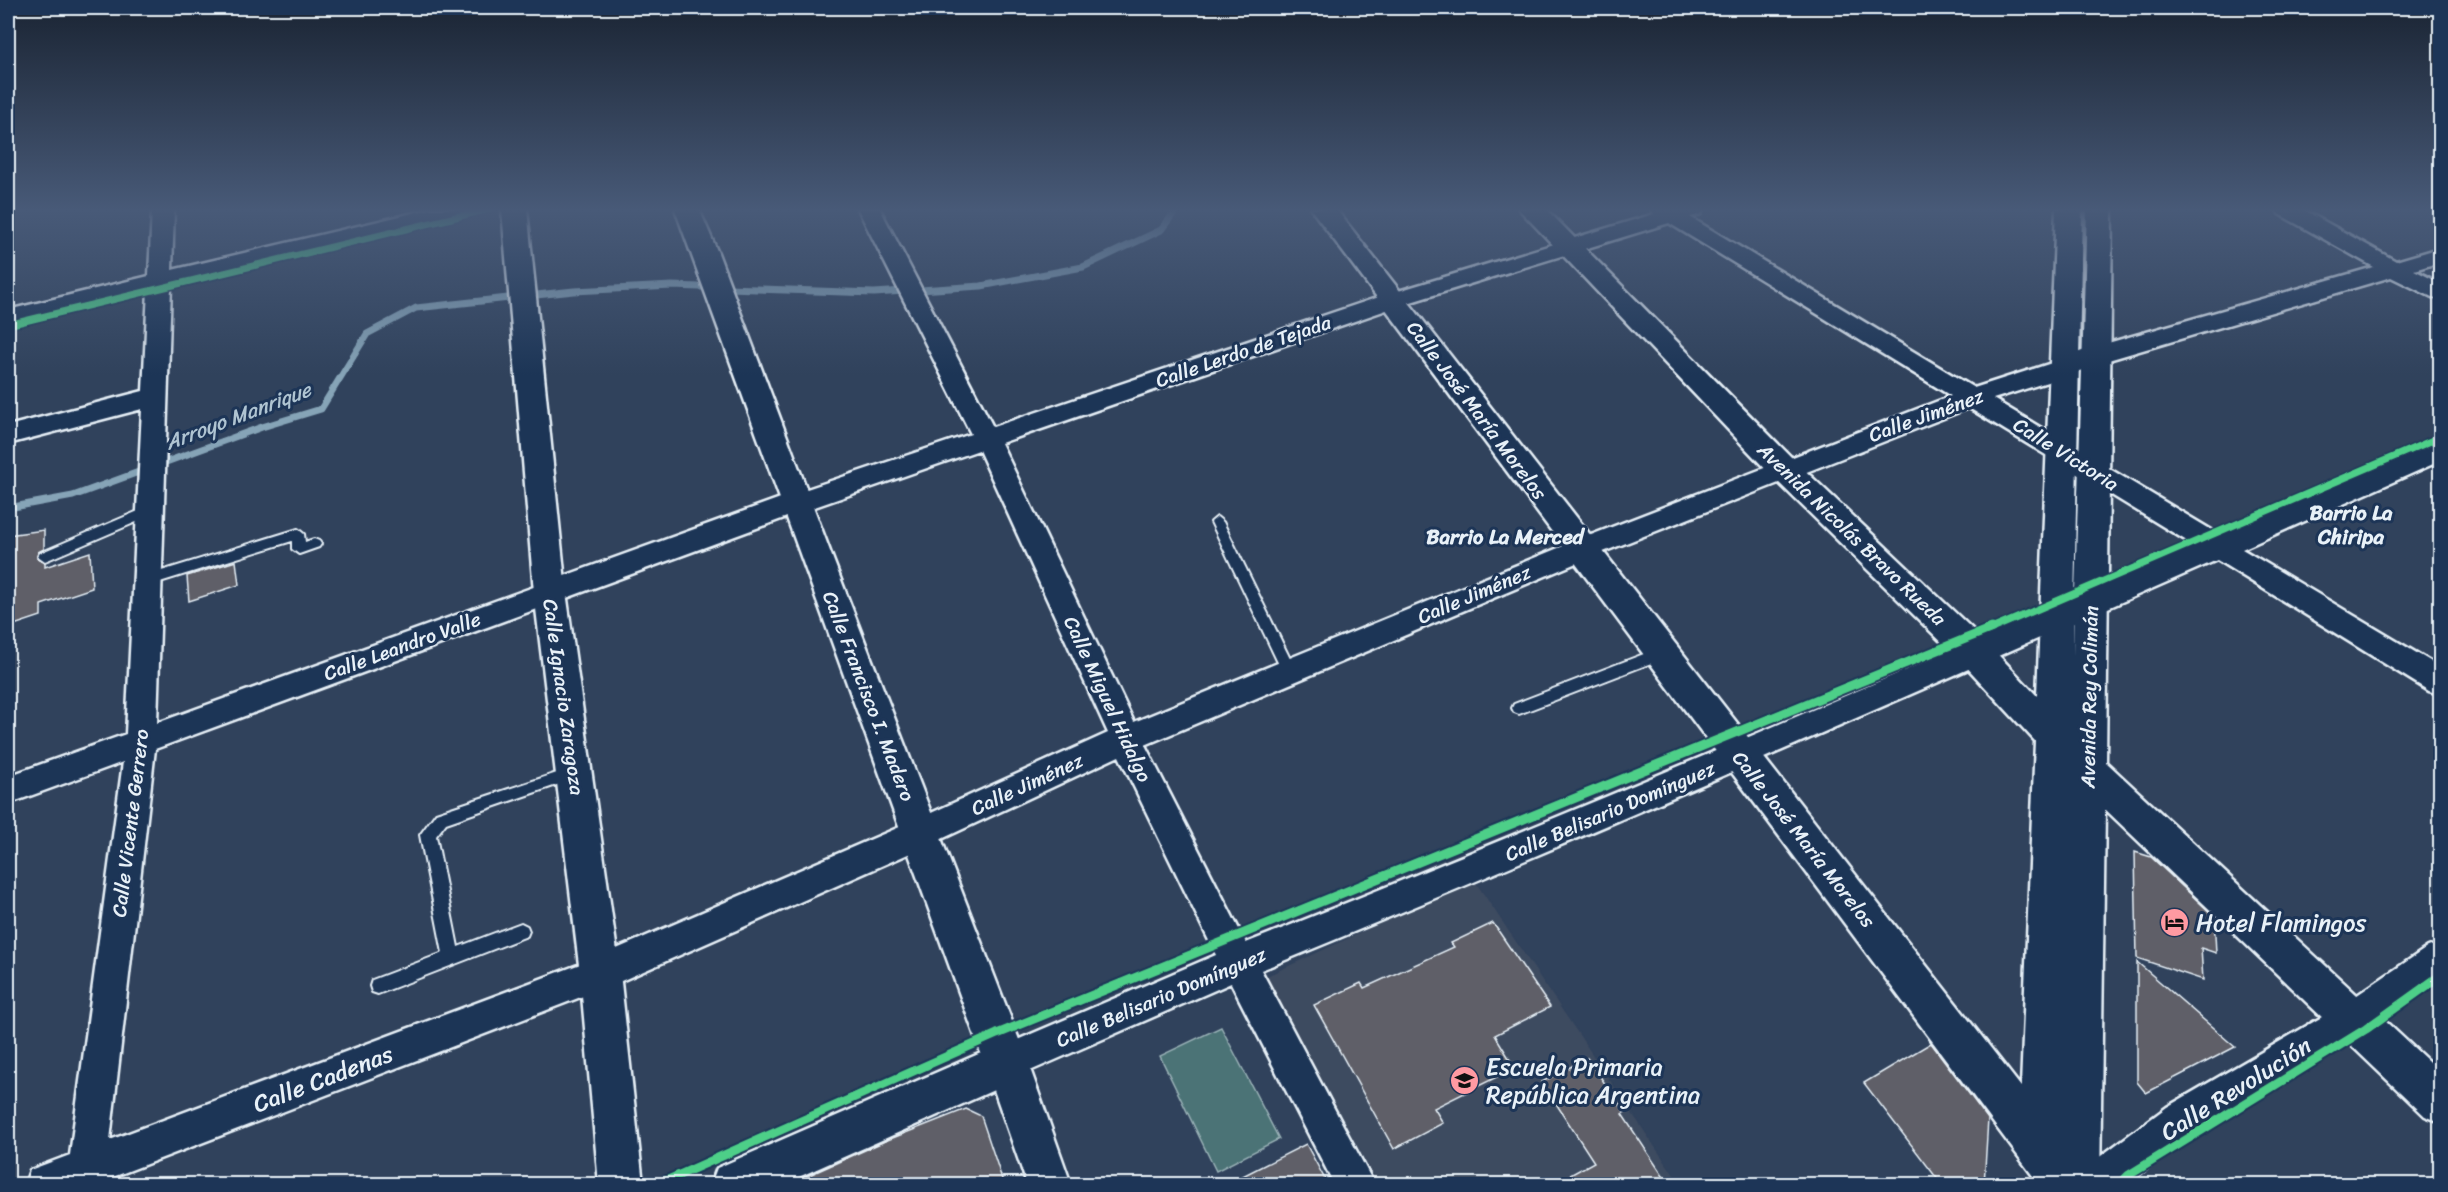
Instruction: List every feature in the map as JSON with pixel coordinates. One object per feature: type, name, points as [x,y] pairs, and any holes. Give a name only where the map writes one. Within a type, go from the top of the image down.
[{"type":"street","name":"Calle Vicente Gerrero","points":[[87,1177],[141,740],[159,265]]},
{"type":"street","points":[[8,317],[223,265]]},
{"type":"street","name":"Calle Ignacio Zaragoza","points":[[519,265],[550,592],[600,973],[621,1185]]},
{"type":"street","name":"Calle Francisco I. Madero","points":[[711,265],[796,503],[1007,1063],[1049,1185]]},
{"type":"street","name":"Calle Miguel Hidalgo","points":[[898,265],[986,438],[1126,739],[1237,963],[1355,1185]]},
{"type":"street","name":"Calle José María Morelos","points":[[1366,265],[2066,1185]]},
{"type":"street","name":"Calle Lerdo de Tejada","points":[[796,503],[1393,300],[1508,265]]},
{"type":"street","name":"Avenida Nicolás Bravo Rueda","points":[[1586,265],[1784,469],[1975,653],[2054,736],[2440,1101]]},
{"type":"street","name":"Calle Victoria","points":[[1761,265],[2219,549],[2440,682]]},
{"type":"street","name":"Avenida Rey Colimán","points":[[2041,1150],[2067,265]]},
{"type":"street","name":"Avenida Rey Colimán","points":[[2078,1185],[2098,265]]},
{"type":"street","points":[[2386,265],[2440,292]]},
{"type":"street","name":"Calle Jiménez","points":[[600,973],[921,833],[1126,739],[1583,549],[1784,469],[1973,397],[2064,368],[2096,355],[2408,265]]},
{"type":"street","points":[[8,435],[154,397]]},
{"type":"street","name":"Calle Belisario Domínguez","points":[[1007,1063],[1237,963],[1471,869],[1740,756],[2440,451]]},
{"type":"street","name":"Calle Leandro Valle","points":[[8,790],[796,503]]},
{"type":"street","name":"Calle Revolución","points":[[2096,1185],[2130,1156],[2180,1120],[2354,1018],[2440,959]]},
{"type":"street","name":"Calle Cadenas","points":[[44,1185],[87,1177],[600,973]]},
{"type":"street","points":[[733,1185],[1007,1063]]},
{"type":"lane","points":[[45,556],[150,512]]},
{"type":"lane","points":[[1217,522],[1289,671]]},
{"type":"lane","points":[[147,581],[298,534],[299,549],[314,544]]},
{"type":"lane","points":[[1519,708],[1662,653]]},
{"type":"lane","points":[[452,957],[428,834],[441,818],[574,773]]},
{"type":"lane","points":[[378,986],[521,931]]},
{"type":"shaded area","name":"Escuela Primaria República Argentina","points":[[1474,880],[1680,1184],[1378,1184],[1265,977]]},
{"type":"green space","points":[[1221,1027],[1279,1139],[1216,1171],[1160,1056]]},
{"type":"building","points":[[44,530],[44,549],[38,552],[37,558],[45,563],[45,567],[90,552],[92,588],[41,605],[41,616],[8,627],[8,535]]},
{"type":"building","points":[[236,561],[239,585],[189,601],[187,576]]},
{"type":"building","name":"Hotel Flamingos","points":[[2135,852],[2151,857],[2214,916],[2216,953],[2201,948],[2203,980],[2137,958]]},
{"type":"building","points":[[1493,923],[1550,1007],[1495,1035],[1515,1068],[1434,1108],[1443,1123],[1394,1149],[1314,1005],[1361,983],[1364,988],[1454,947],[1451,943]]},
{"type":"building","points":[[2137,962],[2235,1047],[2146,1093],[2137,1082]]},
{"type":"building","points":[[1931,1043],[1988,1119],[1984,1185],[1942,1185],[1864,1083]]},
{"type":"building","points":[[1587,1058],[1625,1112],[1622,1114],[1669,1185],[1552,1185],[1594,1162],[1542,1082]]},
{"type":"building","points":[[966,1109],[981,1116],[1004,1185],[787,1185],[885,1141]]},
{"type":"building","points":[[1306,1144],[1328,1185],[1225,1185]]},
{"type":"waterway","name":"Arroyo Manrique","points":[[8,508],[73,496],[262,427],[321,409],[367,334],[416,308],[574,291],[672,286],[874,293],[981,286],[1088,265]]},
{"type":"cycle path","points":[[8,325],[258,265]]},
{"type":"cycle path","points":[[659,1184],[997,1034],[2057,602],[2440,437]]},
{"type":"cycle path","points":[[2120,1184],[2129,1175],[2366,1029],[2440,976]]},
{"type":"place","name":"Hotel Flamingos","points":[[2175,923]]},
{"type":"place","name":"Escuela Primaria República Argentina","points":[[1465,1081]]},
{"type":"district","name":"Barrio La Chiripa","points":[[2351,525]]},
{"type":"district","name":"Barrio La Merced","points":[[1505,537]]}]
